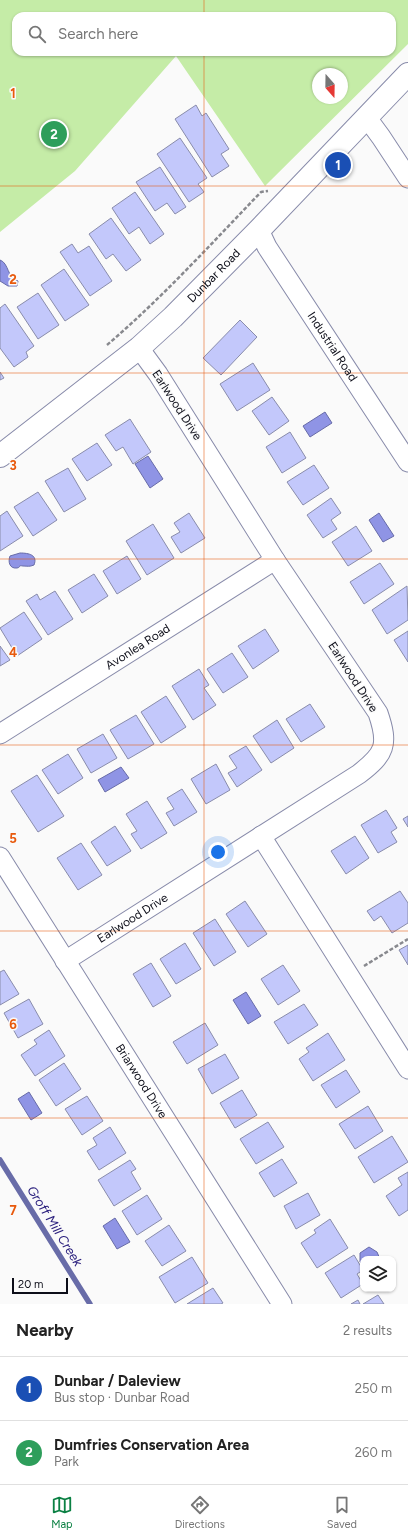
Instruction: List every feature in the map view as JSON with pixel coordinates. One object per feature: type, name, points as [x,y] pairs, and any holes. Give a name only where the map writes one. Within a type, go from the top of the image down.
[{"type":"street","name":"Dunbar Road","points":[[0,456],[140,348],[173,317],[259,230],[408,74]]},
{"type":"street","points":[[367,118],[382,137],[408,178]]},
{"type":"street","name":"Industrial Road","points":[[259,230],[267,247],[408,462]]},
{"type":"street","name":"Earlwood Drive","points":[[65,961],[359,774],[376,761],[384,747],[384,729],[378,713],[275,560],[158,374],[140,348]]},
{"type":"street","name":"Avonlea Road","points":[[0,734],[275,560]]},
{"type":"street","points":[[261,836],[408,1069]]},
{"type":"street","name":"Briarwood Drive","points":[[0,857],[282,1304]]},
{"type":"path","points":[[105,346],[122,333],[194,262],[261,192],[270,190]]},
{"type":"path","points":[[349,976],[408,939]]},
{"type":"green space","points":[[0,0],[408,0],[408,44],[396,56],[396,12],[12,12],[12,56],[176,56],[75,171],[0,232]]},
{"type":"green space","points":[[176,56],[396,56],[348,104],[348,68],[312,68],[312,104],[348,104],[265,186]]},
{"type":"water","points":[[0,260],[5,264],[12,277],[18,281],[17,286],[8,286],[0,281]]},
{"type":"water","points":[[325,412],[332,423],[310,437],[303,426]]},
{"type":"water","points":[[148,456],[163,479],[150,488],[135,464]]},
{"type":"water","points":[[379,513],[394,536],[383,542],[369,520]]},
{"type":"water","points":[[20,553],[32,555],[35,559],[34,565],[20,566],[17,568],[12,567],[9,562],[10,556]]},
{"type":"water","points":[[121,767],[129,778],[105,792],[98,780]]},
{"type":"water","points":[[246,992],[261,1016],[248,1024],[233,1000]]},
{"type":"water","points":[[29,1092],[42,1113],[31,1120],[18,1099]]},
{"type":"water","points":[[115,1218],[130,1242],[117,1249],[103,1226]]},
{"type":"water","points":[[369,1247],[377,1252],[379,1256],[360,1256],[360,1253]]},
{"type":"building","points":[[196,105],[202,116],[206,113],[229,149],[221,154],[229,166],[212,177],[175,119]]},
{"type":"building","points":[[180,138],[207,178],[198,184],[204,192],[189,202],[157,154]]},
{"type":"building","points":[[160,167],[186,207],[175,214],[167,203],[155,211],[136,182]]},
{"type":"building","points":[[135,192],[164,234],[150,244],[139,227],[129,234],[112,208]]},
{"type":"building","points":[[111,218],[141,260],[126,271],[113,254],[106,259],[89,234]]},
{"type":"building","points":[[72,244],[78,253],[89,246],[112,281],[90,296],[60,252]]},
{"type":"building","points":[[64,269],[89,305],[65,321],[41,285]]},
{"type":"building","points":[[38,293],[59,325],[38,339],[17,307]]},
{"type":"building","points":[[5,304],[34,346],[26,352],[28,357],[14,367],[0,348],[0,308]]},
{"type":"building","points":[[240,320],[257,337],[221,375],[203,358]]},
{"type":"building","points":[[253,363],[270,390],[237,411],[220,384]]},
{"type":"building","points":[[0,372],[4,378],[0,380]]},
{"type":"building","points":[[272,397],[289,421],[269,435],[252,411]]},
{"type":"building","points":[[130,419],[151,452],[133,464],[123,447],[116,451],[105,435]]},
{"type":"building","points":[[290,432],[306,458],[282,473],[266,447]]},
{"type":"building","points":[[97,443],[112,465],[87,481],[72,459]]},
{"type":"building","points":[[314,465],[329,488],[303,505],[287,482]]},
{"type":"building","points":[[68,468],[86,499],[64,512],[45,481]]},
{"type":"building","points":[[38,492],[57,520],[33,536],[14,507]]},
{"type":"building","points":[[331,498],[341,513],[331,520],[337,529],[323,538],[307,515]]},
{"type":"building","points":[[7,511],[23,536],[0,551],[0,516]]},
{"type":"building","points":[[189,513],[205,538],[181,553],[171,537],[180,532],[174,523]]},
{"type":"building","points":[[153,524],[174,558],[147,575],[126,541]]},
{"type":"building","points":[[356,526],[372,551],[348,566],[332,542]]},
{"type":"building","points":[[127,556],[141,579],[117,594],[103,571]]},
{"type":"building","points":[[380,563],[394,584],[364,604],[350,582]]},
{"type":"building","points":[[94,574],[108,596],[82,613],[68,590]]},
{"type":"building","points":[[407,586],[408,620],[387,634],[372,610]]},
{"type":"building","points":[[55,591],[73,619],[48,635],[26,601],[37,594],[40,600]]},
{"type":"building","points":[[24,612],[42,639],[17,656],[0,628]]},
{"type":"building","points":[[265,629],[279,651],[253,669],[238,646]]},
{"type":"building","points":[[408,631],[408,662],[394,640]]},
{"type":"building","points":[[0,646],[10,660],[0,666]]},
{"type":"building","points":[[232,653],[248,677],[223,693],[207,669]]},
{"type":"building","points":[[199,669],[209,685],[204,688],[216,705],[193,720],[172,686]]},
{"type":"building","points":[[166,696],[186,727],[161,743],[141,712]]},
{"type":"building","points":[[310,704],[325,727],[301,742],[286,719]]},
{"type":"building","points":[[136,715],[154,744],[128,759],[110,730]]},
{"type":"building","points":[[277,720],[294,748],[271,763],[253,736]]},
{"type":"building","points":[[103,734],[117,758],[91,773],[77,749]]},
{"type":"building","points":[[246,746],[262,770],[237,787],[228,773],[237,768],[229,756]]},
{"type":"building","points":[[68,754],[83,778],[58,794],[42,770]]},
{"type":"building","points":[[216,764],[230,790],[206,804],[191,779]]},
{"type":"building","points":[[37,775],[64,816],[38,832],[11,791]]},
{"type":"building","points":[[182,789],[197,812],[174,826],[166,813],[174,809],[167,798]]},
{"type":"building","points":[[147,801],[167,833],[141,849],[131,834],[137,831],[126,814]]},
{"type":"building","points":[[386,810],[397,828],[391,832],[397,842],[378,853],[361,825]]},
{"type":"building","points":[[408,816],[408,827],[403,819]]},
{"type":"building","points":[[115,826],[131,851],[107,866],[91,842]]},
{"type":"building","points":[[355,836],[369,858],[346,874],[331,851]]},
{"type":"building","points":[[81,843],[102,875],[78,890],[57,858]]},
{"type":"building","points":[[400,891],[408,903],[408,923],[392,933],[381,916],[374,921],[367,911]]},
{"type":"building","points":[[245,901],[267,934],[248,947],[226,914]]},
{"type":"building","points":[[215,919],[236,952],[214,966],[193,933]]},
{"type":"building","points":[[185,943],[201,969],[176,984],[160,959]]},
{"type":"building","points":[[408,945],[408,965],[399,950]]},
{"type":"building","points":[[151,963],[171,996],[153,1007],[133,974]]},
{"type":"building","points":[[283,965],[300,991],[278,1005],[261,979]]},
{"type":"building","points":[[4,970],[19,994],[0,1005],[0,972]]},
{"type":"building","points":[[29,999],[43,1024],[18,1038],[4,1013]]},
{"type":"building","points":[[304,1004],[318,1025],[288,1044],[274,1022]]},
{"type":"building","points":[[205,1023],[218,1045],[187,1064],[173,1042]]},
{"type":"building","points":[[49,1030],[65,1056],[35,1076],[21,1055],[37,1044],[34,1040]]},
{"type":"building","points":[[328,1033],[345,1060],[313,1081],[299,1059],[309,1052],[306,1048]]},
{"type":"building","points":[[225,1054],[239,1078],[212,1094],[198,1069]]},
{"type":"building","points":[[64,1063],[81,1089],[56,1106],[39,1080]]},
{"type":"building","points":[[346,1070],[360,1092],[336,1108],[321,1085]]},
{"type":"building","points":[[242,1090],[257,1115],[235,1128],[220,1103]]},
{"type":"building","points":[[87,1096],[103,1121],[82,1135],[65,1109]]},
{"type":"building","points":[[368,1106],[383,1131],[355,1149],[339,1124]]},
{"type":"building","points":[[268,1122],[284,1147],[256,1164],[240,1139]]},
{"type":"building","points":[[110,1127],[126,1153],[99,1170],[87,1151],[97,1145],[93,1138]]},
{"type":"building","points":[[392,1136],[408,1162],[374,1183],[358,1157]]},
{"type":"building","points":[[282,1159],[297,1183],[274,1197],[259,1173]]},
{"type":"building","points":[[130,1160],[136,1169],[131,1172],[141,1189],[114,1206],[98,1180]]},
{"type":"building","points":[[408,1172],[408,1210],[399,1216],[386,1196],[402,1185],[398,1178]]},
{"type":"building","points":[[308,1193],[320,1215],[296,1229],[284,1206]]},
{"type":"building","points":[[147,1195],[162,1219],[137,1235],[122,1211]]},
{"type":"building","points":[[330,1219],[348,1248],[317,1268],[301,1243],[316,1233],[314,1230]]},
{"type":"building","points":[[169,1225],[186,1251],[162,1266],[145,1241]]},
{"type":"building","points":[[354,1255],[360,1265],[360,1272],[357,1274],[360,1279],[360,1286],[341,1298],[325,1273]]},
{"type":"building","points":[[192,1257],[208,1283],[175,1303],[159,1277]]},
{"type":"building","points":[[213,1288],[223,1303],[187,1304]]},
{"type":"building","points":[[378,1295],[384,1304],[363,1304]]},
{"type":"building","points":[[358,1300],[360,1304],[351,1304]]},
{"type":"waterway","name":"Groff Mill Creek","points":[[0,1160],[90,1304]]},
{"type":"place","name":"Dumfries Conservation Area","points":[[54,134]]},
{"type":"place","name":"Dunbar / Daleview","points":[[338,165]]}]
